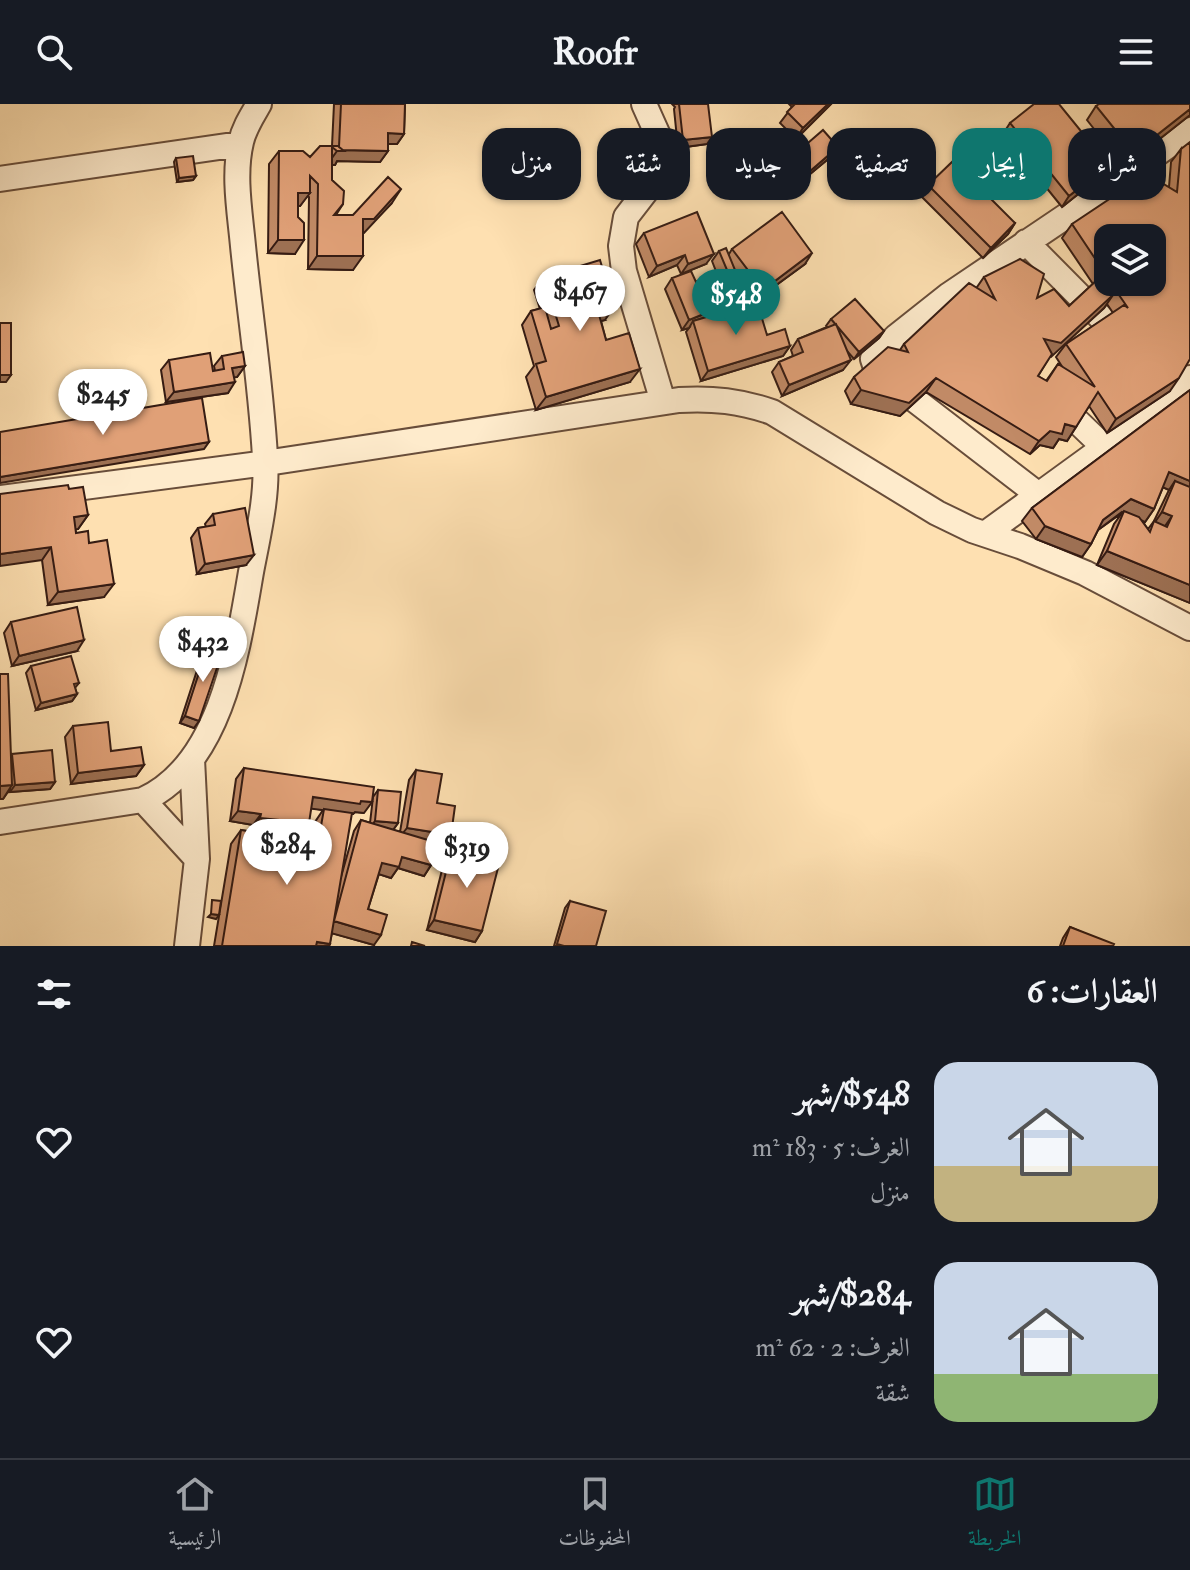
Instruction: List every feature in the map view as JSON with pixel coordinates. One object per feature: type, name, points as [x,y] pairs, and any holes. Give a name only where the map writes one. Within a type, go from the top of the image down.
[{"type":"street","points":[[0,822],[143,800],[165,786],[192,759],[220,706],[231,673],[260,524],[266,463],[240,212],[240,144],[259,104]]},
{"type":"street","points":[[644,104],[661,142],[663,163],[660,173],[626,217],[621,246],[624,271],[663,402]]},
{"type":"street","points":[[1166,147],[1190,130]]},
{"type":"street","points":[[0,179],[240,144]]},
{"type":"street","points":[[1040,496],[885,377],[873,364],[876,354],[955,301],[1026,242],[1089,200]]},
{"type":"street","points":[[1146,200],[1149,203]]},
{"type":"street","points":[[985,534],[1105,448],[1183,385],[1149,365],[1026,242]]},
{"type":"street","points":[[1038,383],[1105,448]]},
{"type":"street","points":[[0,498],[266,463],[663,402],[717,398],[744,402],[772,412],[937,513],[1085,573],[1190,628]]},
{"type":"street","points":[[187,946],[197,859],[192,759]]},
{"type":"street","points":[[143,800],[197,859]]},
{"type":"building","points":[[341,104],[405,104],[404,134],[388,133],[388,151],[343,150],[339,147]]},
{"type":"building","points":[[679,104],[708,104],[711,128],[706,128],[706,138],[690,139],[690,128],[682,128]]},
{"type":"building","points":[[795,104],[828,104],[803,128],[787,112]]},
{"type":"building","points":[[1034,104],[1059,104],[1078,128],[1068,128],[1068,195],[1052,175],[1052,128],[1014,128],[1010,123]]},
{"type":"building","points":[[1190,104],[1190,109],[1166,128],[1114,128],[1096,106]]},
{"type":"building","points":[[823,130],[827,135],[827,156],[811,170],[811,140]]},
{"type":"building","points":[[1190,142],[1190,359],[1179,378],[1116,419],[1098,392],[1076,427],[1065,424],[1062,434],[1050,431],[1039,441],[936,378],[909,403],[861,390],[854,377],[888,347],[908,352],[904,344],[969,283],[995,299],[984,277],[1020,259],[1044,274],[1037,298],[1054,289],[1069,306],[1094,283],[1094,296],[1112,296],[1061,343],[1044,339],[1052,354],[1038,376],[1047,381],[1058,364],[1095,387],[1066,344],[1124,305],[1128,308],[1120,296],[1166,296],[1166,224],[1094,224],[1094,257],[1072,224],[1108,200],[1166,200],[1166,185],[1177,192],[1181,149]]},
{"type":"building","points":[[320,146],[338,146],[344,151],[332,147],[332,180],[344,191],[343,204],[334,215],[353,215],[388,177],[401,189],[374,219],[363,219],[363,256],[317,256],[318,184],[310,176],[310,193],[298,193],[298,217],[304,223],[304,240],[278,240],[279,151],[303,151],[310,157]]},
{"type":"building","points":[[193,156],[196,176],[179,178],[176,158]]},
{"type":"building","points":[[952,162],[952,200],[992,200],[1015,223],[991,248],[936,193],[936,177]]},
{"type":"building","points":[[697,212],[714,254],[688,264],[685,255],[657,266],[644,233]]},
{"type":"building","points":[[782,212],[812,253],[763,290],[732,249]]},
{"type":"building","points":[[726,248],[746,297],[689,320],[672,278],[691,271],[696,282],[727,270],[719,251]]},
{"type":"building","points":[[600,260],[614,307],[598,311],[606,340],[629,333],[640,369],[546,397],[536,364],[546,361],[531,311],[545,307],[551,329],[559,326],[544,277]]},
{"type":"building","points":[[855,299],[884,331],[859,352],[831,319]]},
{"type":"building","points":[[757,302],[767,335],[785,329],[790,346],[708,371],[693,321]]},
{"type":"building","points":[[0,323],[11,323],[11,375],[0,375]]},
{"type":"building","points":[[836,324],[851,360],[789,385],[779,362],[803,352],[798,339]]},
{"type":"building","points":[[243,352],[245,366],[232,368],[235,382],[174,392],[169,360],[210,353],[213,371],[224,369],[222,356]]},
{"type":"building","points":[[1190,390],[1190,481],[1169,472],[1154,509],[1131,499],[1103,520],[1091,544],[1045,526],[1032,508]]},
{"type":"building","points":[[202,398],[209,442],[0,477],[0,432]]},
{"type":"building","points":[[1175,481],[1190,487],[1190,585],[1107,551],[1124,511],[1139,517],[1150,532],[1154,521],[1167,527],[1172,516],[1162,512]]},
{"type":"building","points":[[68,485],[69,489],[83,487],[88,515],[74,517],[76,533],[88,531],[89,543],[107,540],[114,584],[58,592],[51,547],[0,554],[0,494]]},
{"type":"building","points":[[245,508],[254,555],[205,564],[198,528],[215,525],[213,514]]},
{"type":"building","points":[[77,607],[84,640],[19,656],[11,622]]},
{"type":"building","points":[[207,648],[222,653],[199,721],[185,716]]},
{"type":"building","points":[[71,656],[79,683],[74,684],[77,694],[41,703],[31,666]]},
{"type":"building","points":[[0,674],[8,674],[12,785],[0,786]]},
{"type":"building","points":[[108,722],[111,751],[141,747],[144,765],[78,773],[73,726]]},
{"type":"building","points":[[52,750],[55,782],[15,785],[12,754]]},
{"type":"building","points":[[244,768],[374,787],[372,802],[361,801],[360,804],[313,797],[309,823],[260,818],[261,814],[238,811]]},
{"type":"building","points":[[416,770],[442,774],[437,803],[455,806],[451,835],[407,828]]},
{"type":"building","points":[[378,790],[401,792],[398,823],[375,821]]},
{"type":"building","points":[[324,809],[352,813],[330,944],[222,946],[241,830],[318,843]]},
{"type":"building","points":[[361,820],[438,843],[431,865],[402,857],[399,867],[382,863],[368,909],[387,915],[381,935],[334,921]]},
{"type":"building","points":[[452,848],[500,860],[482,931],[434,920]]},
{"type":"building","points":[[212,900],[221,901],[219,915],[211,914]]},
{"type":"building","points":[[570,901],[606,911],[596,946],[557,944]]},
{"type":"building","points":[[1070,927],[1114,944],[1063,946]]}]
